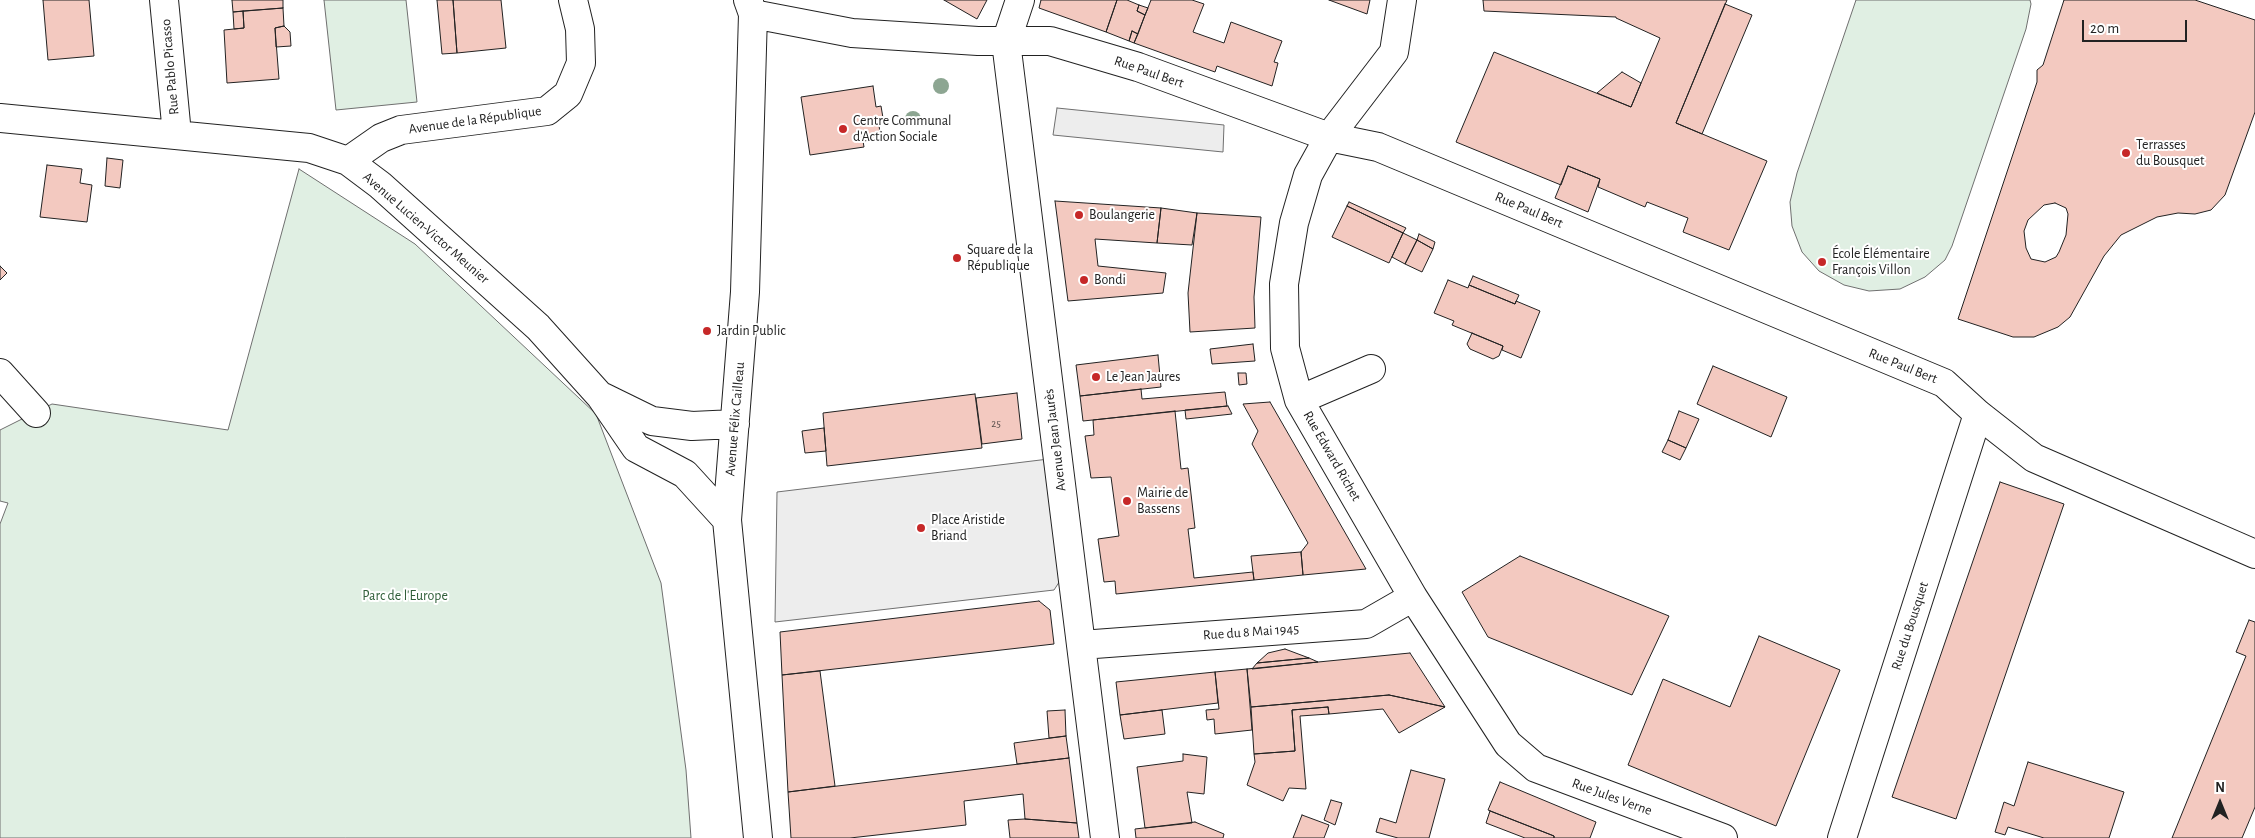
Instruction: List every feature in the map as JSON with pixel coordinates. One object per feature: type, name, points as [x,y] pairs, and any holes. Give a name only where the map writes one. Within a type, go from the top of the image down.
[{"type":"street","name":"Rue Pablo Picasso","points":[[164,0],[176,134]]},
{"type":"street","name":"Avenue de la République","points":[[348,161],[381,138],[401,130],[547,111],[568,94],[581,63],[580,29],[573,0]]},
{"type":"street","points":[[1006,42],[1020,0]]},
{"type":"street","name":"Rue Edward Richet","points":[[1402,0],[1394,52],[1329,137],[1308,175],[1294,223],[1284,284],[1285,348],[1299,400],[1413,597],[1508,744]]},
{"type":"street","name":"Rue Paul Bert","points":[[750,7],[852,33],[922,39],[1006,42],[1050,41],[1138,67],[1329,137],[1378,147],[1944,383],[1978,414],[2034,458],[2255,554]]},
{"type":"street","name":"Avenue Félix Cailleau","points":[[750,7],[745,292],[727,520],[758,838]]},
{"type":"street","name":"Avenue Jean Jaurès","points":[[1006,42],[1105,838]]},
{"type":"street","name":"Avenue Lucien-Victor Meunier","points":[[0,118],[308,148],[348,161],[380,185],[538,327],[601,397],[636,448],[685,474],[727,520]]},
{"type":"street","points":[[1299,400],[1371,369]]},
{"type":"street","points":[[0,373],[36,413]]},
{"type":"street","name":"Avenue Lucien-Victor Meunier","points":[[601,397],[652,422],[692,426],[735,424]]},
{"type":"street","name":"Rue du Bousquet","points":[[1842,838],[1978,414]]},
{"type":"street","name":"Rue du 8 Mai 1945","points":[[1082,645],[1366,624],[1413,597]]},
{"type":"street","name":"Rue Jules Verne","points":[[1508,744],[1536,768],[1723,838]]},
{"type":"green space","points":[[324,0],[406,0],[417,102],[336,110]]},
{"type":"green space","points":[[1856,0],[2030,0],[2031,4],[2026,29],[1952,246],[1945,260],[1925,277],[1900,289],[1869,291],[1844,285],[1819,271],[1802,252],[1792,226],[1790,202],[1797,173]]},
{"type":"green space","name":"Parc de l'Europe","points":[[299,169],[415,244],[596,414],[661,583],[686,770],[691,838],[0,838],[0,524],[8,503],[0,501],[0,430],[52,404],[228,430]]},
{"type":"shaded area","points":[[1057,108],[1224,125],[1223,152],[1053,135]]},
{"type":"shaded area","name":"Place Aristide Briand","points":[[1057,458],[1071,564],[1054,590],[775,622],[777,492]]},
{"type":"building","points":[[43,0],[89,0],[94,56],[48,60]]},
{"type":"building","points":[[232,0],[283,0],[283,8],[233,12]]},
{"type":"building","points":[[437,0],[453,0],[457,53],[442,54]]},
{"type":"building","points":[[453,0],[501,0],[506,48],[457,53]]},
{"type":"building","points":[[944,0],[987,0],[977,19]]},
{"type":"building","points":[[1041,0],[1117,0],[1106,32],[1039,8]]},
{"type":"building","points":[[1117,0],[1127,0],[1139,5],[1137,11],[1145,15],[1138,34],[1132,31],[1129,41],[1106,32]]},
{"type":"building","points":[[1151,0],[1192,0],[1204,4],[1193,32],[1224,43],[1231,22],[1282,41],[1274,62],[1278,63],[1272,86],[1217,66],[1215,72],[1134,43]]},
{"type":"building","points":[[1329,0],[1370,0],[1367,14]]},
{"type":"building","points":[[1483,0],[1727,0],[1676,123],[1767,161],[1729,250],[1683,232],[1688,218],[1647,202],[1645,207],[1598,187],[1600,179],[1568,166],[1561,185],[1456,142],[1494,52],[1631,107],[1660,38],[1616,17],[1484,11]]},
{"type":"building","name":"Terrasses du Bousquet","points":[[2064,0],[2195,0],[2255,20],[2255,112],[2225,195],[2211,210],[2195,214],[2178,213],[2157,217],[2121,235],[2104,256],[2070,317],[2058,327],[2034,337],[2013,337],[1958,319],[2037,82],[2037,70],[2043,65]],"holes":[[[2055,203],[2066,208],[2068,214],[2066,235],[2056,257],[2045,262],[2031,259],[2026,248],[2024,231],[2028,220],[2044,205]]]},
{"type":"building","points":[[1725,4],[1752,15],[1702,134],[1676,123]]},
{"type":"building","points":[[1139,5],[1148,8],[1145,15],[1137,11]]},
{"type":"building","points":[[283,8],[284,26],[275,28],[279,79],[227,83],[224,30],[244,28],[243,11]]},
{"type":"building","points":[[243,11],[244,28],[234,29],[233,12]]},
{"type":"building","points":[[284,26],[290,32],[291,46],[276,47],[275,28]]},
{"type":"building","points":[[1132,31],[1138,34],[1134,43],[1129,41]]},
{"type":"building","points":[[1622,72],[1641,83],[1631,107],[1597,93]]},
{"type":"building","name":"Centre Communal d'Action Sociale","points":[[873,86],[876,107],[881,106],[883,118],[878,119],[881,139],[863,141],[864,147],[810,155],[801,97]]},
{"type":"building","points":[[107,158],[123,160],[120,188],[105,186]]},
{"type":"building","points":[[47,165],[82,169],[80,183],[92,185],[87,222],[40,217]]},
{"type":"building","points":[[1568,166],[1600,179],[1588,212],[1555,198]]},
{"type":"building","points":[[1055,201],[1161,208],[1157,243],[1095,239],[1098,266],[1166,273],[1163,293],[1068,301]]},
{"type":"building","points":[[1349,202],[1406,228],[1403,233],[1347,206]]},
{"type":"building","points":[[1347,206],[1403,233],[1389,263],[1332,237]]},
{"type":"building","points":[[1161,208],[1197,213],[1192,245],[1157,243]]},
{"type":"building","points":[[1197,213],[1261,217],[1254,297],[1255,328],[1190,332],[1188,293]]},
{"type":"building","points":[[1403,233],[1417,240],[1405,264],[1392,257]]},
{"type":"building","points":[[1419,234],[1435,242],[1433,249],[1417,240]]},
{"type":"building","points":[[1417,240],[1433,249],[1422,272],[1405,264]]},
{"type":"building","points":[[0,266],[7,273],[0,280]]},
{"type":"building","points":[[1473,276],[1519,295],[1515,304],[1469,285]]},
{"type":"building","points":[[1448,280],[1468,288],[1469,285],[1515,304],[1516,301],[1540,311],[1521,358],[1502,350],[1503,346],[1452,325],[1454,321],[1434,313]]},
{"type":"building","points":[[1472,333],[1503,346],[1499,356],[1493,359],[1470,349],[1467,344]]},
{"type":"building","points":[[1253,344],[1255,361],[1212,364],[1210,349]]},
{"type":"building","points":[[1158,355],[1161,387],[1080,396],[1076,365]]},
{"type":"building","points":[[1713,366],[1787,397],[1771,437],[1697,404]]},
{"type":"building","points":[[1238,373],[1246,373],[1247,384],[1239,385]]},
{"type":"building","points":[[1141,389],[1142,399],[1225,392],[1227,406],[1083,421],[1080,396]]},
{"type":"building","points":[[1017,393],[1022,439],[982,444],[976,398]]},
{"type":"building","points":[[975,394],[982,448],[827,466],[823,413]]},
{"type":"building","points":[[1270,402],[1366,569],[1303,575],[1301,552],[1308,543],[1252,444],[1258,431],[1243,404]]},
{"type":"building","points":[[1228,406],[1232,414],[1186,419],[1185,410]]},
{"type":"building","points":[[1175,411],[1181,469],[1188,468],[1195,528],[1188,529],[1194,578],[1253,572],[1254,580],[1116,594],[1115,581],[1104,582],[1098,539],[1119,536],[1111,477],[1091,478],[1085,436],[1094,435],[1093,420]]},
{"type":"building","points":[[1679,411],[1699,419],[1686,448],[1668,440]]},
{"type":"building","points":[[824,428],[826,451],[805,453],[802,431]]},
{"type":"building","points":[[1668,440],[1686,448],[1680,460],[1662,452]]},
{"type":"building","points":[[2000,482],[2064,504],[1956,819],[1892,797]]},
{"type":"building","points":[[1301,552],[1303,575],[1254,580],[1251,556]]},
{"type":"building","points":[[1520,556],[1669,616],[1632,695],[1488,637],[1462,592]]},
{"type":"building","points":[[1039,601],[1050,610],[1054,644],[782,675],[780,632]]},
{"type":"building","points":[[2249,620],[2255,622],[2255,807],[2242,838],[2172,838],[2246,656],[2236,652]]},
{"type":"building","points":[[1759,636],[1840,670],[1776,826],[1628,765],[1663,679],[1730,707]]},
{"type":"building","points":[[1285,649],[1309,658],[1257,663],[1268,653]]},
{"type":"building","points":[[1410,653],[1445,707],[1389,695],[1251,707],[1247,669]]},
{"type":"building","points":[[1309,658],[1318,662],[1252,669],[1257,663]]},
{"type":"building","points":[[1247,669],[1252,730],[1215,734],[1214,719],[1207,720],[1206,710],[1219,709],[1215,672]]},
{"type":"building","points":[[820,671],[835,786],[788,792],[782,675]]},
{"type":"building","points":[[1215,672],[1218,703],[1120,715],[1116,682]]},
{"type":"building","points":[[1389,695],[1445,707],[1399,733],[1383,709],[1329,714],[1328,707],[1292,710],[1295,751],[1254,754],[1251,707]]},
{"type":"building","points":[[1328,707],[1329,714],[1300,716],[1306,789],[1289,788],[1283,801],[1247,785],[1255,762],[1254,754],[1295,751],[1292,710]]},
{"type":"building","points":[[1065,710],[1066,736],[1049,738],[1047,711]]},
{"type":"building","points":[[1162,710],[1165,734],[1124,739],[1120,715]]},
{"type":"building","points":[[1066,736],[1069,758],[1017,764],[1014,743]]},
{"type":"building","points":[[1183,754],[1207,757],[1204,794],[1187,792],[1192,823],[1145,828],[1137,767],[1183,761]]},
{"type":"building","points":[[1069,758],[1077,823],[1025,819],[1023,794],[964,801],[966,825],[850,838],[791,838],[788,792]]},
{"type":"building","points":[[2028,762],[2124,792],[2109,838],[2044,838],[2008,827],[2005,835],[1995,832],[2004,802],[2014,806]]},
{"type":"building","points":[[1411,770],[1445,779],[1429,838],[1398,838],[1376,832],[1380,818],[1396,823]]},
{"type":"building","points":[[1500,782],[1596,822],[1590,838],[1554,838],[1554,836],[1488,810]]},
{"type":"building","points":[[1331,800],[1342,803],[1335,825],[1324,820]]},
{"type":"building","points":[[1490,811],[1554,836],[1554,838],[1525,838],[1486,823]]},
{"type":"building","points":[[1302,815],[1329,825],[1324,838],[1293,838]]},
{"type":"building","points":[[1025,819],[1077,823],[1079,838],[1010,838],[1008,820]]},
{"type":"building","points":[[1195,822],[1224,834],[1223,838],[1136,838],[1135,829]]},
{"type":"place","name":"Centre Communal d'Action Sociale","points":[[843,129]]},
{"type":"place","name":"Terrasses du Bousquet","points":[[2126,153]]},
{"type":"place","name":"Boulangerie","points":[[1079,215]]},
{"type":"place","name":"Square de la République","points":[[957,258]]},
{"type":"place","name":"École Élémentaire François Villon","points":[[1822,262]]},
{"type":"place","name":"Bondi","points":[[1084,280]]},
{"type":"place","name":"Jardin Public","points":[[707,331]]},
{"type":"place","name":"Le Jean Jaures","points":[[1096,377]]},
{"type":"place","name":"Mairie de Bassens","points":[[1127,501]]},
{"type":"place","name":"Place Aristide Briand","points":[[921,528]]}]
